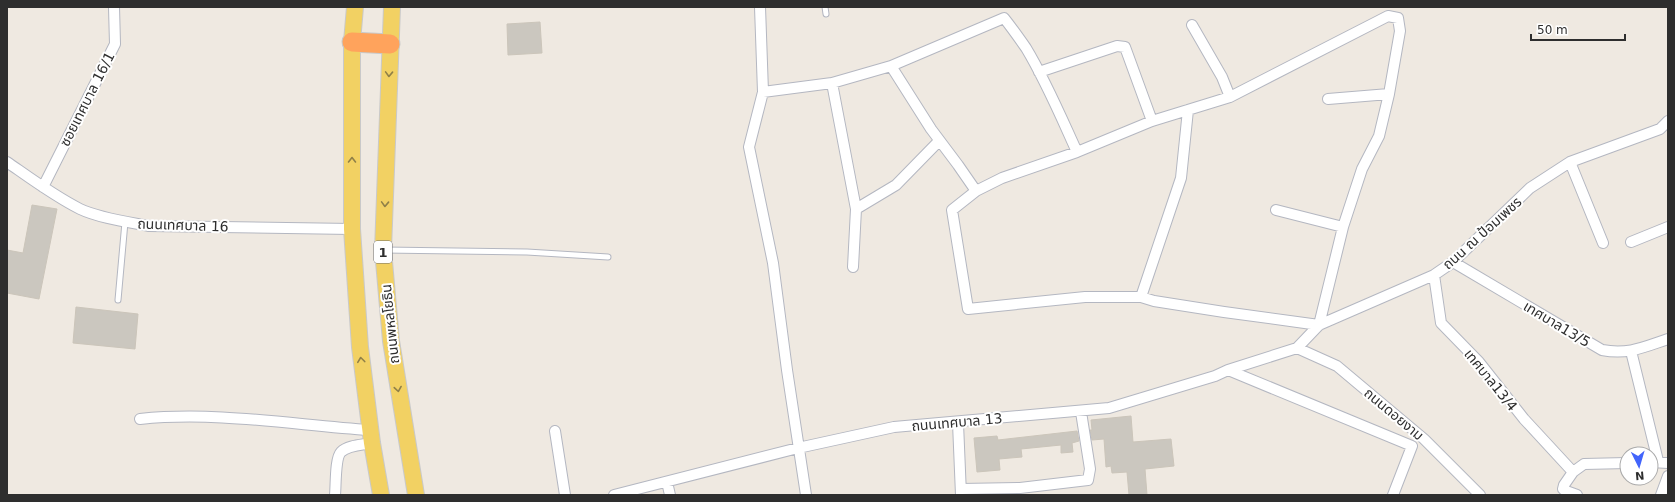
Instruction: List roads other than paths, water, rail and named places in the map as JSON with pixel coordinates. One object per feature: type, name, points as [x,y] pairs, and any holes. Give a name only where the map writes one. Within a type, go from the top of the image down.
[{"type":"highway","points":[[352,42],[390,44]]},
{"type":"main road","name":"1","points":[[355,7],[352,42],[352,229],[360,347],[371,437],[381,495]]},
{"type":"main road","name":"ถนนพหลโยธิน","points":[[392,7],[383,250],[391,341],[416,495]]},
{"type":"street","name":"ซอยเทศบาล 16/1","points":[[43,187],[115,44],[114,7]]},
{"type":"street","points":[[760,7],[763,92],[749,147],[774,264],[798,448],[806,495]]},
{"type":"street","points":[[1388,16],[1398,18],[1400,31],[1389,94],[1379,136],[1362,169],[1343,227],[1319,325],[1154,301],[1141,297],[1085,297],[968,309],[952,210],[976,191],[1002,178],[1077,152],[1152,120],[1230,97],[1388,16]]},
{"type":"street","points":[[763,92],[832,83],[891,66],[1004,18],[1026,48],[1051,95],[1077,152]]},
{"type":"street","points":[[1192,25],[1222,77],[1230,97]]},
{"type":"street","points":[[1039,72],[1117,46],[1125,47],[1152,120]]},
{"type":"street","points":[[891,66],[939,141],[976,191]]},
{"type":"street","points":[[832,83],[856,209],[854,267]]},
{"type":"street","points":[[1328,99],[1389,94]]},
{"type":"street","points":[[1141,297],[1181,178],[1188,110]]},
{"type":"street","name":"ถนน ณ ป้อมเพชร","points":[[1297,348],[1319,325],[1434,275],[1453,262],[1530,188],[1570,162],[1660,129],[1668,121]]},
{"type":"street","points":[[856,209],[896,185],[939,141]]},
{"type":"street","name":"ถนนเทศบาล 16","points":[[7,162],[43,187],[81,209],[125,222],[149,226],[352,229]]},
{"type":"street","points":[[1570,162],[1603,243]]},
{"type":"street","points":[[1276,210],[1343,227]]},
{"type":"street","points":[[1632,242],[1668,228]]},
{"type":"street","name":"เทศบาล13/5","points":[[1453,262],[1602,350],[1617,353],[1631,351],[1668,339]]},
{"type":"street","name":"เทศบาล13/4","points":[[1434,275],[1441,323],[1479,362],[1524,419],[1573,472]]},
{"type":"street","name":"ถนนเทศบาล 13","points":[[614,495],[798,448],[894,427],[958,423],[1081,412],[1109,408],[1215,376],[1228,370],[1297,348]]},
{"type":"street","name":"ถนนดอยงาม","points":[[1297,348],[1337,366],[1424,439],[1480,495]]},
{"type":"street","points":[[1631,351],[1655,446]]},
{"type":"street","points":[[1228,370],[1412,446],[1393,495]]},
{"type":"street","points":[[958,423],[961,492],[1020,488],[1088,480],[1090,469],[1081,412]]},
{"type":"street","points":[[140,419],[184,416],[220,417],[371,437]]},
{"type":"street","points":[[555,431],[565,495]]},
{"type":"street","points":[[335,495],[337,459],[340,452],[371,437]]},
{"type":"street","points":[[1577,495],[1566,492],[1563,488],[1573,472],[1584,464],[1619,463]]},
{"type":"street","points":[[1661,495],[1668,476]]},
{"type":"street","points":[[667,482],[670,495]]},
{"type":"lane","points":[[826,7],[826,14]]},
{"type":"lane","points":[[118,300],[125,222]]},
{"type":"lane","points":[[383,250],[527,252],[608,257]]}]
